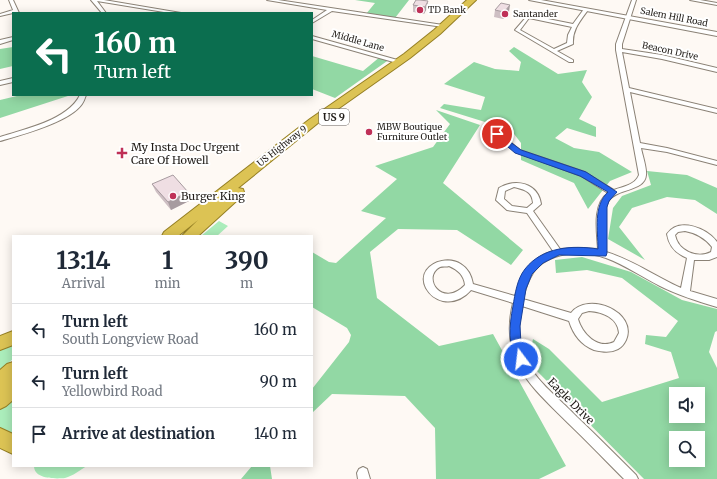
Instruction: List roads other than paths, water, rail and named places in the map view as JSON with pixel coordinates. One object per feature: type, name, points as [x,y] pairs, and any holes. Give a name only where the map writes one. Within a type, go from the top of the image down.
[{"type":"highway","name":"US Highway 9","points":[[170,235],[314,121],[399,62],[472,0]]},
{"type":"highway","name":"US Highway 9","points":[[190,235],[255,178],[422,52],[481,0]]},
{"type":"highway","points":[[0,343],[12,338]]},
{"type":"highway","points":[[0,381],[12,371]]},
{"type":"highway","points":[[0,400],[12,389]]},
{"type":"highway","points":[[0,438],[12,444]]},
{"type":"street","points":[[11,0],[17,12]]},
{"type":"street","points":[[95,0],[103,12]]},
{"type":"street","points":[[95,0],[173,12]]},
{"type":"street","points":[[269,0],[443,26]]},
{"type":"street","name":"Salem Hill Road","points":[[532,0],[717,31]]},
{"type":"street","name":"Salem Hill Road","points":[[555,0],[582,8]]},
{"type":"street","points":[[602,253],[602,207],[605,200],[613,192],[636,184],[643,175],[619,50],[619,44],[634,0]]},
{"type":"street","points":[[692,0],[709,1],[717,4]]},
{"type":"street","points":[[553,51],[570,44],[570,35],[578,20],[582,8]]},
{"type":"street","points":[[313,21],[332,9]]},
{"type":"street","points":[[0,15],[12,13]]},
{"type":"street","points":[[571,61],[517,30],[528,16],[575,26]]},
{"type":"street","name":"Salem Hill Road","points":[[628,16],[717,34]]},
{"type":"street","name":"Middle Lane","points":[[313,37],[399,62]]},
{"type":"street","points":[[0,42],[12,38]]},
{"type":"street","name":"Beacon Drive","points":[[619,50],[662,57],[717,70]]},
{"type":"street","points":[[0,83],[12,80]]},
{"type":"street","points":[[626,90],[655,95],[717,111]]},
{"type":"street","points":[[0,139],[68,113],[80,103],[83,96]]},
{"type":"street","points":[[497,134],[518,151],[583,174],[613,192]]},
{"type":"street","points":[[638,145],[681,153],[717,163]]},
{"type":"street","points":[[507,186],[522,186],[534,193],[538,200],[536,206],[529,211],[516,210],[507,206],[500,200],[500,193],[502,190],[507,186]]},
{"type":"street","points":[[529,211],[558,252]]},
{"type":"street","points":[[681,228],[696,231],[707,237],[716,247],[715,254],[711,257],[691,256],[674,244],[671,238],[672,232],[681,228]]},
{"type":"street","name":"Eagle Drive","points":[[632,479],[539,386],[525,368],[515,344],[514,326],[518,302],[528,272],[539,261],[558,252],[588,251],[602,253],[632,265],[658,281],[685,293],[717,303]]},
{"type":"street","points":[[685,293],[691,256]]},
{"type":"street","points":[[450,263],[461,268],[466,273],[469,280],[469,286],[458,296],[439,296],[431,289],[428,273],[438,264],[450,263]]},
{"type":"street","points":[[469,286],[573,318]]},
{"type":"street","points":[[582,308],[601,308],[616,316],[623,327],[622,339],[619,344],[613,347],[604,348],[595,346],[581,336],[577,330],[573,318],[582,308]]},
{"type":"place","name":"TD Bank","points":[[420,10]]},
{"type":"place","name":"Santander","points":[[505,14]]},
{"type":"place","name":"MBW Boutique Furniture Outlet","points":[[369,132]]},
{"type":"place","name":"My Insta Doc Urgent Care Of Howell","points":[[122,153]]},
{"type":"place","name":"Burger King","points":[[173,196]]}]
